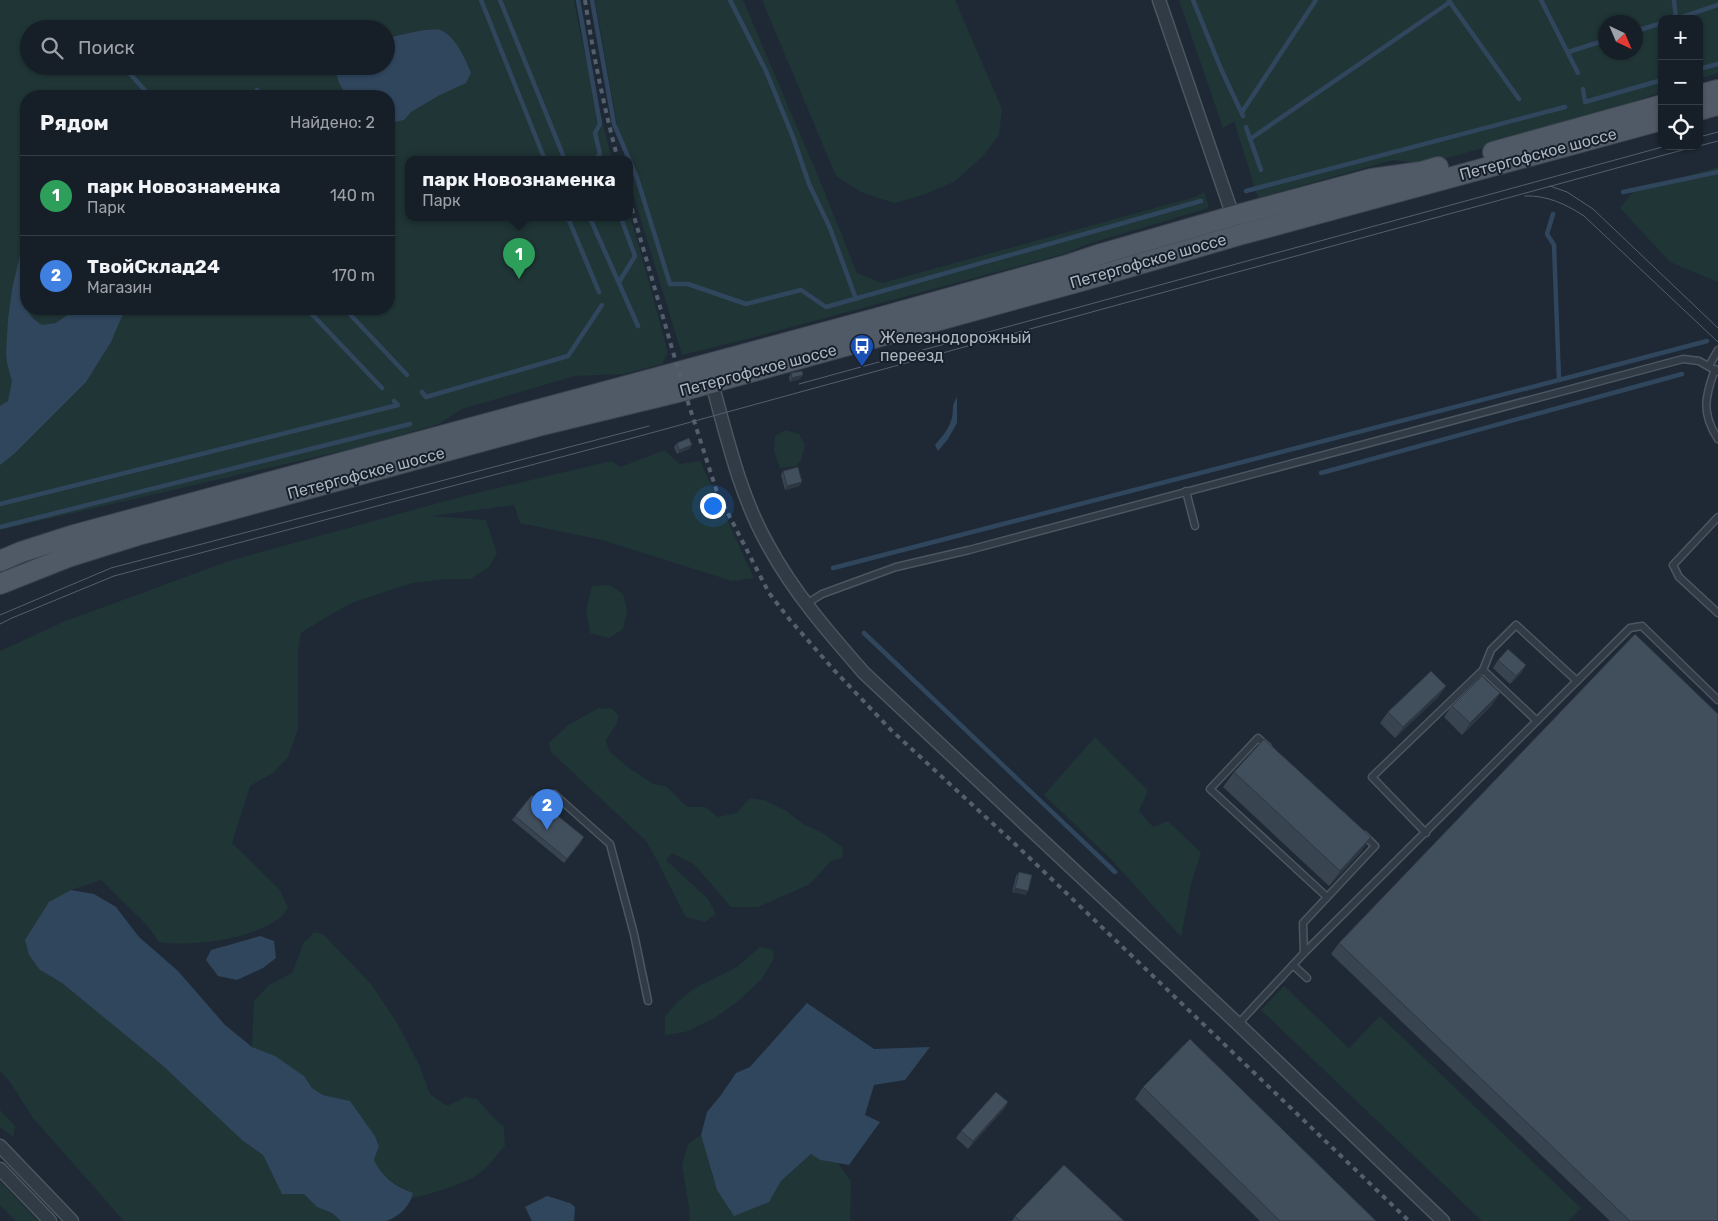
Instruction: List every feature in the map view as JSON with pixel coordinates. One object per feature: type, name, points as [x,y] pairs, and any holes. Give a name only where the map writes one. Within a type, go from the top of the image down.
[{"type":"main road","points":[[1703,94],[1718,90]]},
{"type":"main road","points":[[1703,109],[1718,105]]},
{"type":"main road","name":"Петергофское шоссе","points":[[0,561],[21,552],[74,535],[709,373],[1071,284],[1371,179],[1421,172],[1658,106]]},
{"type":"main road","name":"Петергофское шоссе","points":[[1236,226],[1658,121]]},
{"type":"main road","name":"Петергофское шоссе","points":[[5,579],[68,557],[157,530],[542,425],[642,401],[709,373]]},
{"type":"main road","points":[[0,548],[53,535],[74,535]]},
{"type":"street","points":[[1159,0],[1236,226]]},
{"type":"street","points":[[709,373],[738,474],[754,517],[768,545],[806,604],[864,673],[1238,1024],[1443,1221]]},
{"type":"street","points":[[0,1146],[72,1221]]},
{"type":"street","points":[[0,1169],[50,1221]]},
{"type":"lane","points":[[1718,350],[1708,388],[1706,407],[1709,426],[1718,439]]},
{"type":"lane","points":[[806,604],[822,594],[896,566],[969,550],[1683,359],[1699,361],[1714,369]]},
{"type":"lane","points":[[1186,491],[1196,526]]},
{"type":"lane","points":[[1718,517],[1673,565],[1679,577],[1718,613]]},
{"type":"lane","points":[[1426,833],[1372,778],[1483,670],[1491,650],[1516,625],[1577,681]]},
{"type":"lane","points":[[1238,1024],[1293,964],[1630,628],[1642,626],[1718,700]]},
{"type":"lane","points":[[1483,670],[1537,721]]},
{"type":"lane","points":[[1273,752],[1258,738],[1210,789],[1327,897]]},
{"type":"lane","points":[[554,794],[610,844],[634,934],[648,1001]]},
{"type":"lane","points":[[1304,953],[1304,924],[1376,846],[1361,832]]},
{"type":"lane","points":[[1293,964],[1307,978]]},
{"type":"green space","points":[[0,0],[574,0],[581,37],[611,156],[405,156],[405,221],[631,221],[668,353],[662,364],[624,374],[575,376],[462,409],[439,424],[355,448],[0,530]]},
{"type":"green space","points":[[595,0],[743,0],[857,273],[882,283],[1195,197],[1204,192],[1209,208],[1088,244],[1064,254],[682,355],[633,193],[633,156],[625,156],[616,120]]},
{"type":"green space","points":[[762,0],[955,0],[1002,109],[999,135],[982,157],[954,182],[920,196],[894,203],[861,192],[836,176]]},
{"type":"green space","points":[[1179,0],[1718,0],[1718,73],[1703,78],[1703,15],[1658,15],[1658,93],[1557,127],[1426,164],[1393,160],[1258,198],[1234,121],[1223,128]]},
{"type":"green space","points":[[1718,167],[1718,282],[1670,262],[1620,208],[1633,192]]},
{"type":"green space","points":[[786,430],[799,434],[805,445],[801,460],[796,466],[780,468],[774,451],[775,436]]},
{"type":"green space","points":[[664,450],[680,464],[700,461],[754,578],[732,581],[602,540],[520,523],[514,505],[430,516],[486,520],[497,553],[489,567],[470,579],[447,579],[412,583],[354,602],[301,633],[298,650],[298,729],[288,757],[273,773],[250,786],[232,843],[280,890],[288,908],[281,917],[266,926],[237,937],[204,942],[159,942],[147,925],[101,880],[71,890],[40,970],[62,983],[163,1066],[243,1141],[263,1155],[272,1174],[304,1194],[317,1207],[332,1213],[341,1221],[124,1221],[33,1118],[10,1082],[0,1071],[0,651],[63,622],[229,561],[464,496],[611,461],[621,467]]},
{"type":"green space","points":[[610,585],[623,594],[627,611],[623,629],[609,638],[590,633],[586,610],[592,586]]},
{"type":"green space","points":[[599,708],[612,709],[619,716],[617,723],[606,740],[609,751],[625,765],[653,784],[666,786],[687,807],[705,807],[718,817],[737,813],[750,798],[764,800],[785,810],[803,824],[823,833],[843,848],[842,858],[831,861],[810,884],[758,907],[731,907],[694,864],[672,853],[666,860],[708,899],[716,914],[705,922],[686,917],[646,841],[551,752],[549,743],[568,725]]},
{"type":"green space","points":[[1095,737],[1148,791],[1139,811],[1153,827],[1168,821],[1201,853],[1191,884],[1181,937],[1112,860],[1044,795]]},
{"type":"green space","points":[[315,932],[323,934],[371,984],[397,1023],[419,1064],[430,1094],[447,1106],[465,1097],[477,1099],[504,1127],[505,1146],[481,1172],[467,1181],[412,1198],[413,1193],[390,1180],[377,1166],[374,1160],[379,1145],[375,1136],[350,1101],[323,1095],[312,1088],[304,1076],[252,1047],[254,1001],[269,985],[292,973],[304,942]]},
{"type":"green space","points":[[760,947],[772,949],[774,958],[762,979],[736,1003],[713,1019],[685,1032],[665,1035],[665,1017],[676,1003],[695,988],[737,967]]},
{"type":"green space","points":[[1284,986],[1349,1048],[1380,1016],[1581,1208],[1568,1221],[1482,1221],[1261,1010]]},
{"type":"green space","points":[[0,1110],[15,1126],[13,1137],[0,1127]]},
{"type":"green space","points":[[701,1135],[717,1190],[768,1202],[781,1181],[811,1154],[820,1160],[838,1163],[851,1181],[850,1221],[690,1221],[682,1165],[688,1144]]},
{"type":"green space","points":[[0,1181],[38,1221],[16,1221],[0,1205]]},
{"type":"water","points":[[424,30],[440,30],[455,42],[471,73],[466,83],[438,96],[411,112],[404,120],[395,122],[395,90],[343,90],[336,75],[395,75],[395,36]]},
{"type":"water","points":[[20,255],[20,315],[31,315],[42,325],[56,323],[67,315],[122,315],[111,342],[86,382],[15,453],[0,465],[0,406],[8,401],[12,381],[6,353],[12,289]]},
{"type":"water","points":[[957,397],[957,423],[948,439],[938,451],[935,445],[950,424]]},
{"type":"water","points":[[71,890],[94,894],[116,907],[139,937],[178,971],[225,1025],[252,1047],[275,1056],[304,1076],[312,1088],[323,1095],[350,1101],[375,1136],[379,1146],[374,1160],[377,1166],[390,1181],[413,1193],[410,1202],[403,1210],[395,1217],[386,1221],[341,1221],[332,1213],[317,1207],[304,1194],[282,1194],[263,1155],[243,1141],[163,1066],[62,983],[40,970],[29,955],[25,940],[49,902]]},
{"type":"water","points":[[260,936],[274,941],[276,958],[263,968],[237,980],[218,976],[206,960],[211,950]]},
{"type":"water","points":[[807,1003],[874,1049],[930,1047],[905,1080],[874,1085],[865,1115],[880,1122],[849,1165],[820,1160],[811,1154],[781,1181],[769,1202],[734,1216],[717,1190],[701,1135],[707,1112],[736,1073],[750,1067]]},
{"type":"water","points":[[547,1196],[570,1203],[575,1207],[574,1221],[532,1221],[525,1207]]},
{"type":"building","points":[[802,371],[803,375],[792,378],[791,373]]},
{"type":"building","points":[[689,438],[692,445],[679,450],[677,443]]},
{"type":"building","points":[[798,467],[802,482],[787,486],[783,471]]},
{"type":"building","points":[[1635,634],[1718,714],[1718,1221],[1630,1221],[1339,943]]},
{"type":"building","points":[[1508,649],[1526,665],[1516,676],[1498,660]]},
{"type":"building","points":[[1431,671],[1446,686],[1403,727],[1388,712]]},
{"type":"building","points":[[1482,676],[1500,693],[1470,723],[1452,706]]},
{"type":"building","points":[[1264,739],[1371,837],[1340,871],[1234,772]]},
{"type":"building","points":[[532,795],[584,837],[567,859],[515,816]]},
{"type":"building","points":[[1019,872],[1032,875],[1028,891],[1015,888]]},
{"type":"building","points":[[1190,1039],[1376,1221],[1280,1221],[1143,1087]]},
{"type":"building","points":[[996,1092],[1008,1102],[973,1141],[961,1131]]},
{"type":"building","points":[[1064,1165],[1124,1221],[1020,1221],[1015,1216]]},
{"type":"waterway","points":[[481,0],[543,156]]},
{"type":"waterway","points":[[500,0],[563,156]]},
{"type":"waterway","points":[[578,0],[600,124],[595,133],[600,154],[598,156]]},
{"type":"waterway","points":[[592,0],[614,124],[628,156]]},
{"type":"waterway","points":[[730,0],[766,71],[793,137],[809,184],[830,228],[856,299]]},
{"type":"waterway","points":[[1193,0],[1221,69],[1243,116]]},
{"type":"waterway","points":[[1242,112],[1316,0]]},
{"type":"waterway","points":[[1541,0],[1578,73]]},
{"type":"waterway","points":[[1674,0],[1676,19],[1718,5]]},
{"type":"waterway","points":[[1449,1],[1519,99]]},
{"type":"waterway","points":[[1250,139],[1450,2]]},
{"type":"waterway","points":[[1643,29],[1658,24]]},
{"type":"waterway","points":[[1568,52],[1598,43]]},
{"type":"waterway","points":[[1703,68],[1718,64]]},
{"type":"waterway","points":[[131,75],[145,90]]},
{"type":"waterway","points":[[1583,89],[1585,102],[1658,81]]},
{"type":"waterway","points":[[1246,191],[1565,107]]},
{"type":"waterway","points":[[1246,127],[1261,170]]},
{"type":"waterway","points":[[633,169],[670,284],[688,284],[746,304],[801,290],[826,307],[1201,201]]},
{"type":"waterway","points":[[1623,192],[1718,172]]},
{"type":"waterway","points":[[833,568],[1559,380],[1554,245],[1547,234],[1553,214]]},
{"type":"waterway","points":[[569,221],[599,292]]},
{"type":"waterway","points":[[591,221],[638,326]]},
{"type":"waterway","points":[[619,282],[635,256],[622,221]]},
{"type":"waterway","points":[[422,392],[426,397],[568,356],[602,305]]},
{"type":"waterway","points":[[313,315],[382,388]]},
{"type":"waterway","points":[[351,315],[407,375]]},
{"type":"waterway","points":[[1559,380],[1707,341]]},
{"type":"waterway","points":[[1321,473],[1682,374]]},
{"type":"waterway","points":[[0,504],[398,405],[394,401]]},
{"type":"waterway","points":[[0,527],[410,424]]},
{"type":"waterway","points":[[864,633],[1115,872]]},
{"type":"tram line","points":[[1703,136],[1718,132]]},
{"type":"tram line","points":[[1703,145],[1718,141]]},
{"type":"tram line","points":[[799,384],[1658,148]]},
{"type":"tram line","points":[[0,624],[114,576],[629,439],[1682,150]]},
{"type":"tram line","points":[[1550,186],[1567,192],[1593,209],[1718,328]]},
{"type":"tram line","points":[[1525,196],[1541,197],[1556,201],[1584,216],[1718,342]]},
{"type":"tram line","points":[[0,615],[111,568],[649,426]]},
{"type":"railway","points":[[585,0],[599,80],[617,156]]},
{"type":"railway","points":[[633,213],[684,390],[717,492],[769,593],[834,670],[891,730],[1015,844],[1409,1221]]},
{"type":"place","name":"парк Новознаменка","points":[[519,279]]},
{"type":"place","name":"Железнодорожный переезд","points":[[862,367]]},
{"type":"place","name":"ТвойСклад24","points":[[547,830]]}]
